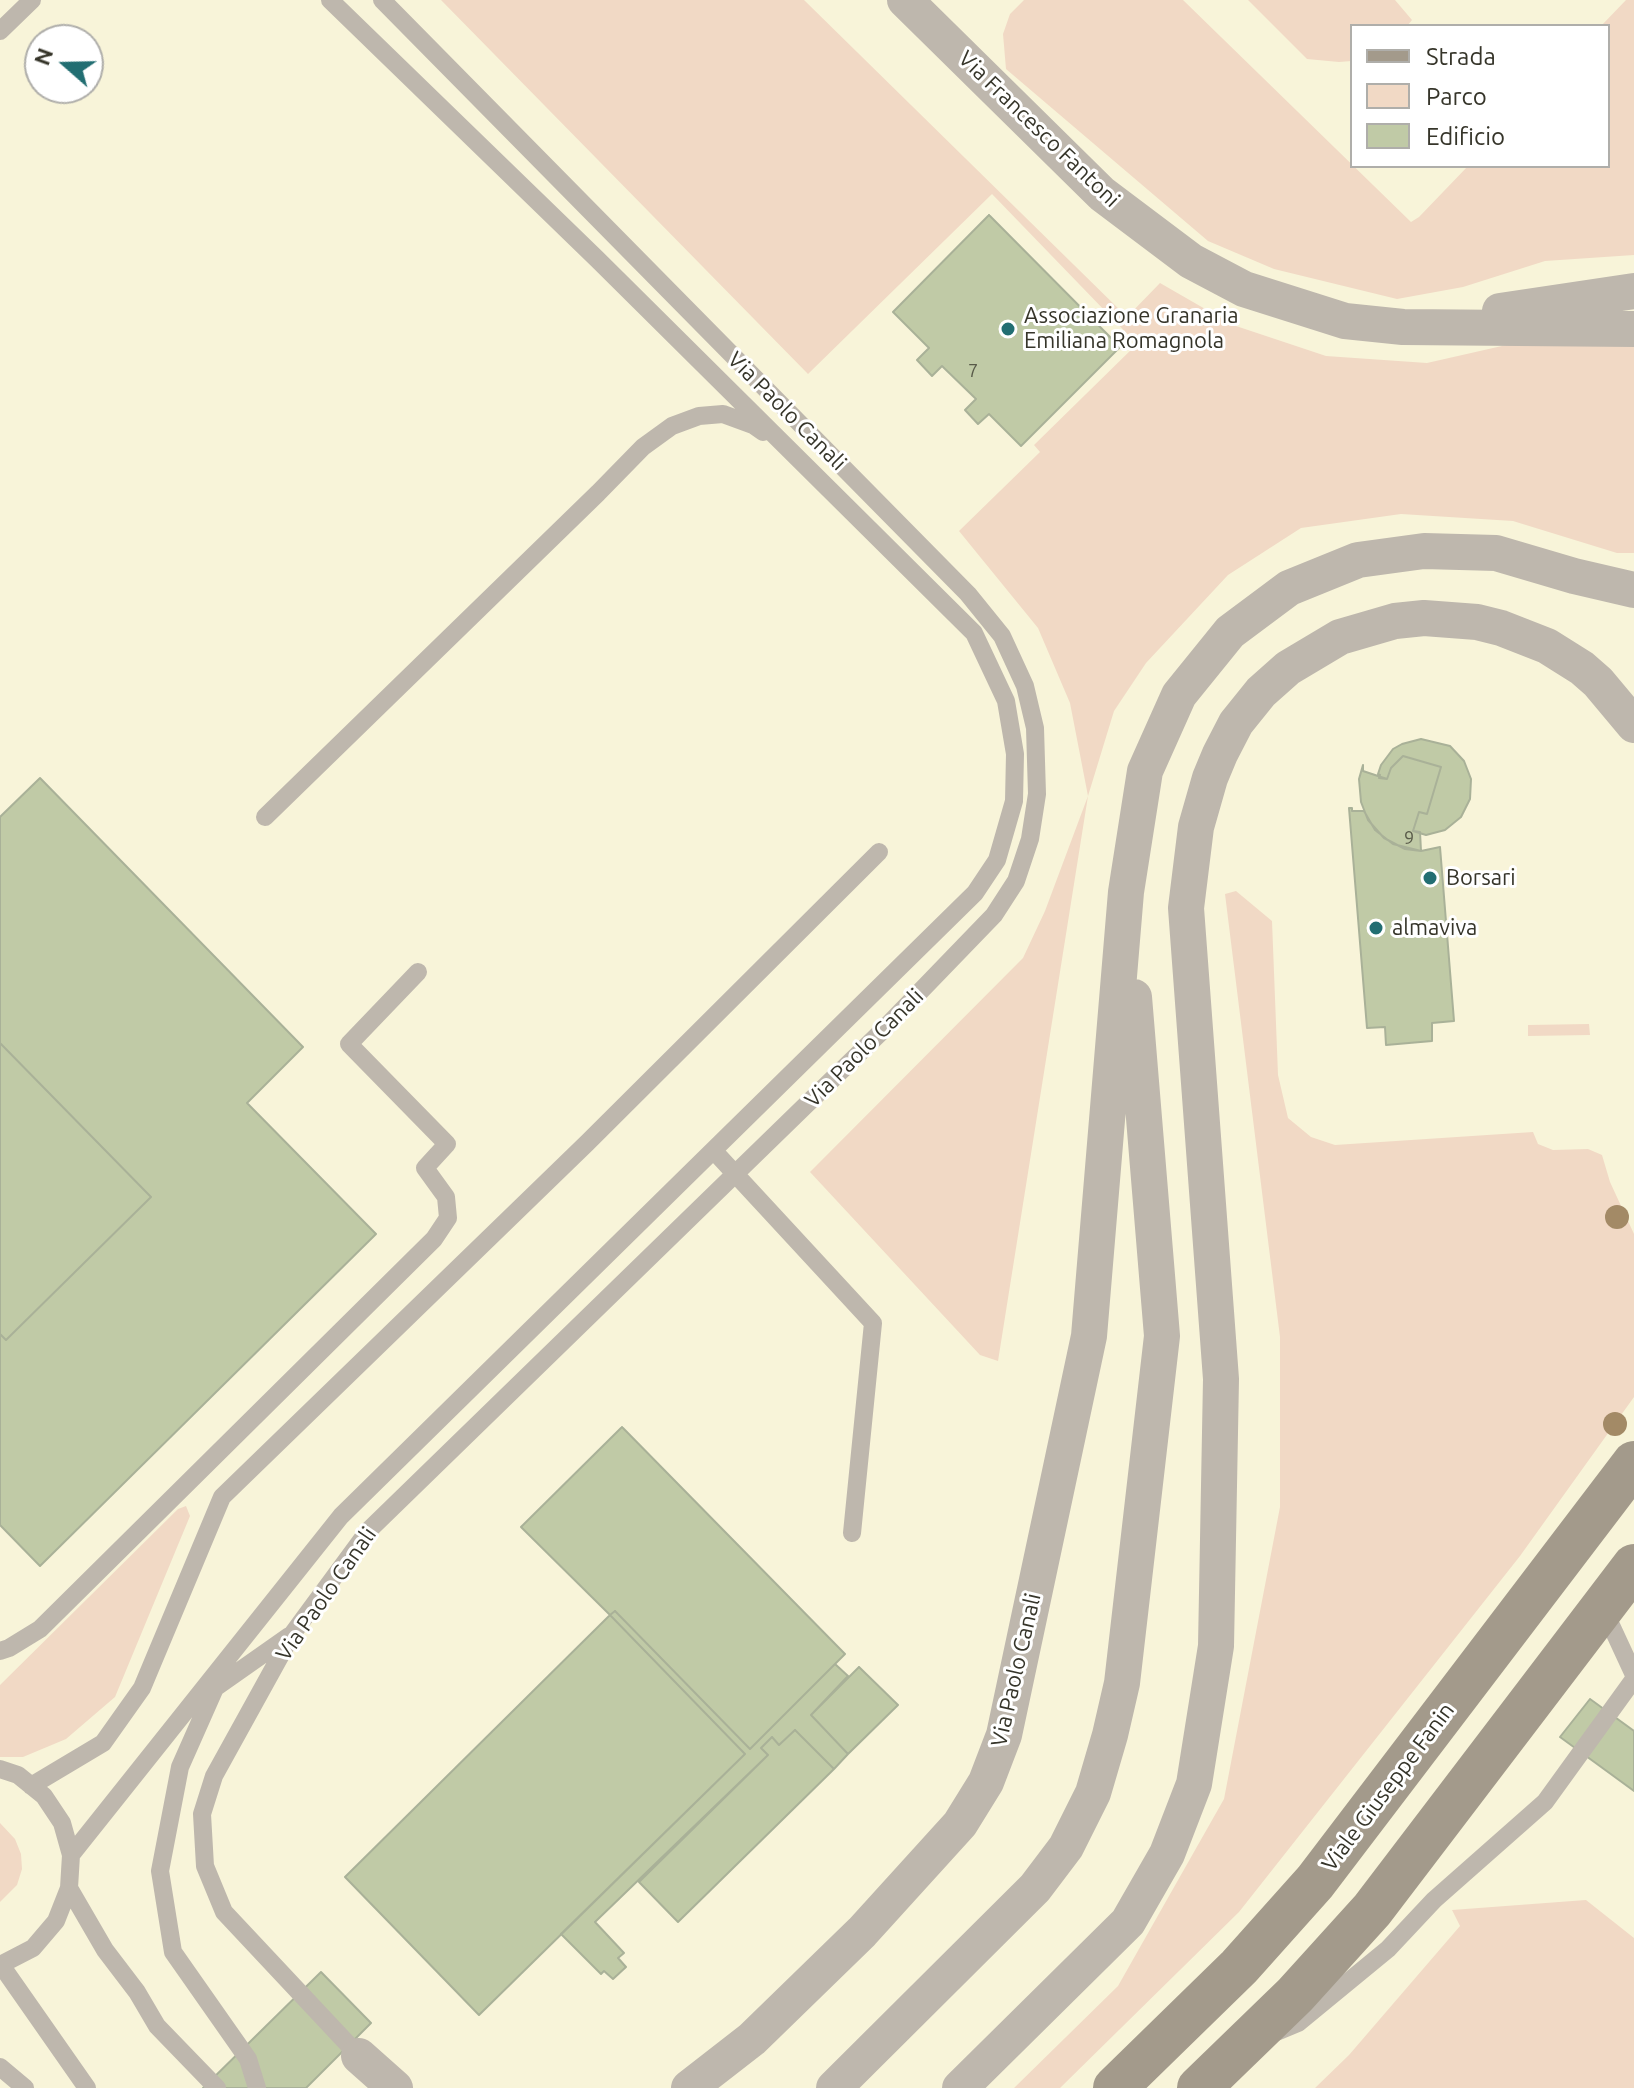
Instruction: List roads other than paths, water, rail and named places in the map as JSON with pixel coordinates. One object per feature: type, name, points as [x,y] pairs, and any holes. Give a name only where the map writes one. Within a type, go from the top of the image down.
[{"type":"main road","name":"Viale Giuseppe Fanin","points":[[1115,2088],[1239,1967],[1315,1882],[1634,1463]]},
{"type":"main road","points":[[1199,2088],[1295,1995],[1372,1910],[1634,1566]]},
{"type":"street","name":"Via Francesco Fantoni","points":[[905,0],[1102,194],[1191,261],[1244,289],[1345,321],[1403,327],[1634,329]]},
{"type":"street","name":"Via Francesco Fantoni","points":[[1403,327],[1634,291]]},
{"type":"street","name":"Via Paolo Canali","points":[[689,2088],[752,2039],[862,1932],[960,1824],[986,1782],[1004,1735],[1089,1336],[1126,892],[1145,771],[1179,695],[1230,632],[1289,588],[1358,560],[1424,551],[1496,553],[1634,590]]},
{"type":"street","points":[[960,2088],[1128,1922],[1167,1854],[1194,1784],[1216,1646],[1221,1379],[1186,908],[1196,827],[1220,754],[1236,723],[1261,692],[1316,649],[1367,628],[1424,618],[1477,622],[1547,646],[1598,682],[1634,725]]},
{"type":"street","points":[[834,2088],[1035,1888],[1066,1847],[1093,1793],[1110,1735],[1122,1683],[1162,1336],[1126,892]]},
{"type":"street","name":"Via Paolo Canali","points":[[359,2056],[395,2088]]},
{"type":"lane","points":[[0,31],[32,0]]},
{"type":"lane","points":[[71,1855],[341,1516],[975,893],[997,860],[1014,801],[1015,754],[1006,701],[974,633],[597,259],[330,0]]},
{"type":"lane","name":"Via Paolo Canali","points":[[359,2056],[224,1912],[205,1866],[202,1814],[214,1776],[293,1633],[368,1531],[881,1032],[994,915],[1016,881],[1030,839],[1037,794],[1035,728],[1025,686],[1002,636],[968,594],[382,0]]},
{"type":"lane","points":[[265,817],[643,447],[672,426],[699,416],[723,414],[753,425],[797,457]]},
{"type":"lane","points":[[31,1786],[103,1743],[142,1688],[222,1497],[587,1143],[879,852]]},
{"type":"lane","points":[[0,1651],[40,1629],[434,1239],[448,1218],[446,1197],[425,1168],[447,1144],[349,1044],[418,972]]},
{"type":"lane","points":[[714,1151],[873,1323],[852,1533]]},
{"type":"lane","points":[[1242,2046],[1298,2023],[1388,1949],[1434,1900],[1545,1802],[1634,1677],[1603,1607]]},
{"type":"lane","points":[[257,2088],[248,2059],[173,1952],[160,1871],[180,1767],[215,1688],[293,1633]]},
{"type":"lane","points":[[0,1769],[18,1775],[44,1796],[62,1823],[71,1855],[69,1888],[56,1921],[33,1948],[1,1965],[87,2088]]},
{"type":"lane","points":[[69,1888],[105,1950],[137,1992],[157,2026],[217,2088]]},
{"type":"lane","points":[[0,2067],[25,2088]]},
{"type":"place","name":"Associazione Granaria Emiliana Romagnola","points":[[1008,329]]},
{"type":"place","name":"Borsari","points":[[1430,878]]},
{"type":"place","name":"almaviva","points":[[1376,928]]}]
